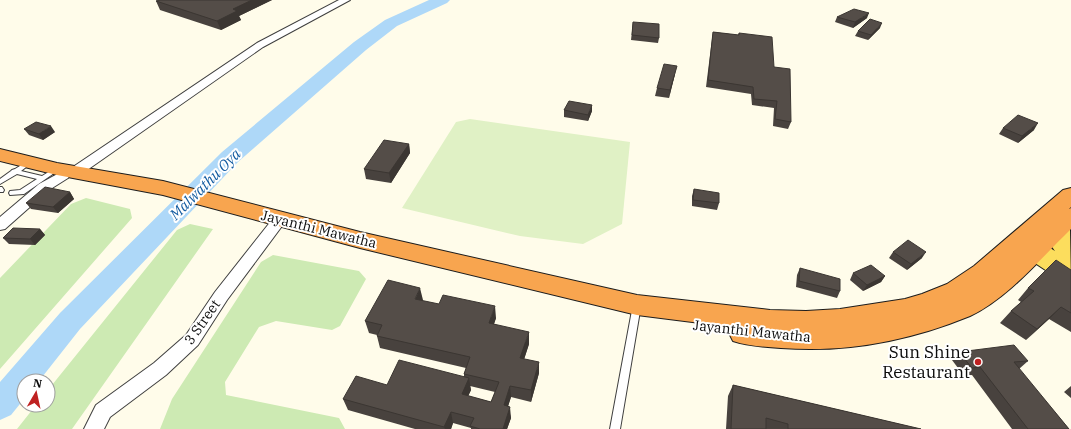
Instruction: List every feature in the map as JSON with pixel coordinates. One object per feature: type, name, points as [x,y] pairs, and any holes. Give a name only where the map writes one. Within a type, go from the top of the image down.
[{"type":"highway","name":"Jayanthi Mawatha","points":[[0,155],[21,167],[60,174],[123,180],[163,188],[360,240],[638,305],[684,324],[727,331],[804,339],[859,338],[917,324],[969,305],[993,289],[1039,240],[1071,195]]},
{"type":"main road","points":[[1039,240],[1044,267],[1070,266]]},
{"type":"main road","points":[[1039,240],[1070,266]]},
{"type":"street","points":[[0,225],[60,174],[260,45],[346,0]]},
{"type":"street","name":"3 Street","points":[[94,429],[103,411],[160,369],[192,340],[274,217]]},
{"type":"lane","points":[[0,187],[21,167]]},
{"type":"lane","points":[[12,193],[22,192],[60,174]]},
{"type":"lane","points":[[615,429],[638,305]]},
{"type":"green space","points":[[470,119],[630,142],[622,224],[583,244],[520,236],[402,208],[456,122]]},
{"type":"green space","points":[[86,198],[130,209],[132,218],[0,369],[0,278],[71,204]]},
{"type":"green space","points":[[190,224],[213,229],[72,429],[17,429],[30,413],[56,413],[56,380],[177,230]]},
{"type":"green space","points":[[273,255],[359,271],[366,279],[340,326],[332,330],[276,321],[259,327],[225,382],[226,395],[339,418],[345,429],[160,429],[172,399],[261,262]]},
{"type":"building","points":[[252,0],[233,9],[237,11],[217,21],[156,1]]},
{"type":"building","points":[[854,9],[869,13],[855,22],[837,17]]},
{"type":"building","points":[[870,19],[882,23],[871,35],[858,31]]},
{"type":"building","points":[[633,22],[659,24],[659,38],[632,35]]},
{"type":"building","points":[[713,32],[772,37],[774,67],[790,69],[791,122],[775,119],[777,101],[754,99],[753,87],[708,80]]},
{"type":"building","points":[[664,64],[677,66],[670,90],[657,88]]},
{"type":"building","points":[[569,101],[592,105],[588,115],[564,110]]},
{"type":"building","points":[[1018,115],[1038,123],[1022,136],[1003,128]]},
{"type":"building","points":[[36,122],[51,126],[39,134],[24,129]]},
{"type":"building","points":[[384,140],[409,144],[389,173],[364,169]]},
{"type":"building","points":[[45,187],[70,192],[53,207],[26,203]]},
{"type":"building","points":[[694,189],[719,193],[719,203],[693,200]]},
{"type":"building","points":[[13,228],[40,229],[30,239],[3,238]]},
{"type":"building","points":[[908,240],[926,252],[911,264],[893,252]]},
{"type":"building","points":[[1056,260],[1071,270],[1071,313],[1061,307],[1037,329],[1011,311],[1034,291],[1028,288]]},
{"type":"building","points":[[871,265],[885,276],[867,285],[853,273]]},
{"type":"building","points":[[800,268],[840,279],[840,291],[799,281]]},
{"type":"building","points":[[388,280],[420,288],[415,299],[439,304],[443,295],[495,306],[489,323],[529,332],[520,358],[539,362],[531,390],[510,386],[504,405],[510,407],[503,429],[480,429],[470,426],[474,418],[451,412],[444,427],[343,399],[356,376],[387,385],[399,360],[469,378],[462,394],[491,402],[499,382],[464,374],[470,357],[377,336],[382,325],[365,321]]},
{"type":"building","points":[[1014,345],[1028,361],[1014,362],[1069,429],[1028,429],[980,367],[972,368],[959,352]]},
{"type":"building","points":[[733,385],[921,429],[788,429],[788,424],[766,418],[766,429],[731,429]]},
{"type":"waterway","name":"Malwathu Oya","points":[[0,405],[70,321],[230,157],[360,46],[391,23],[442,0]]},
{"type":"place","name":"Sun Shine Restaurant","points":[[978,362]]}]
